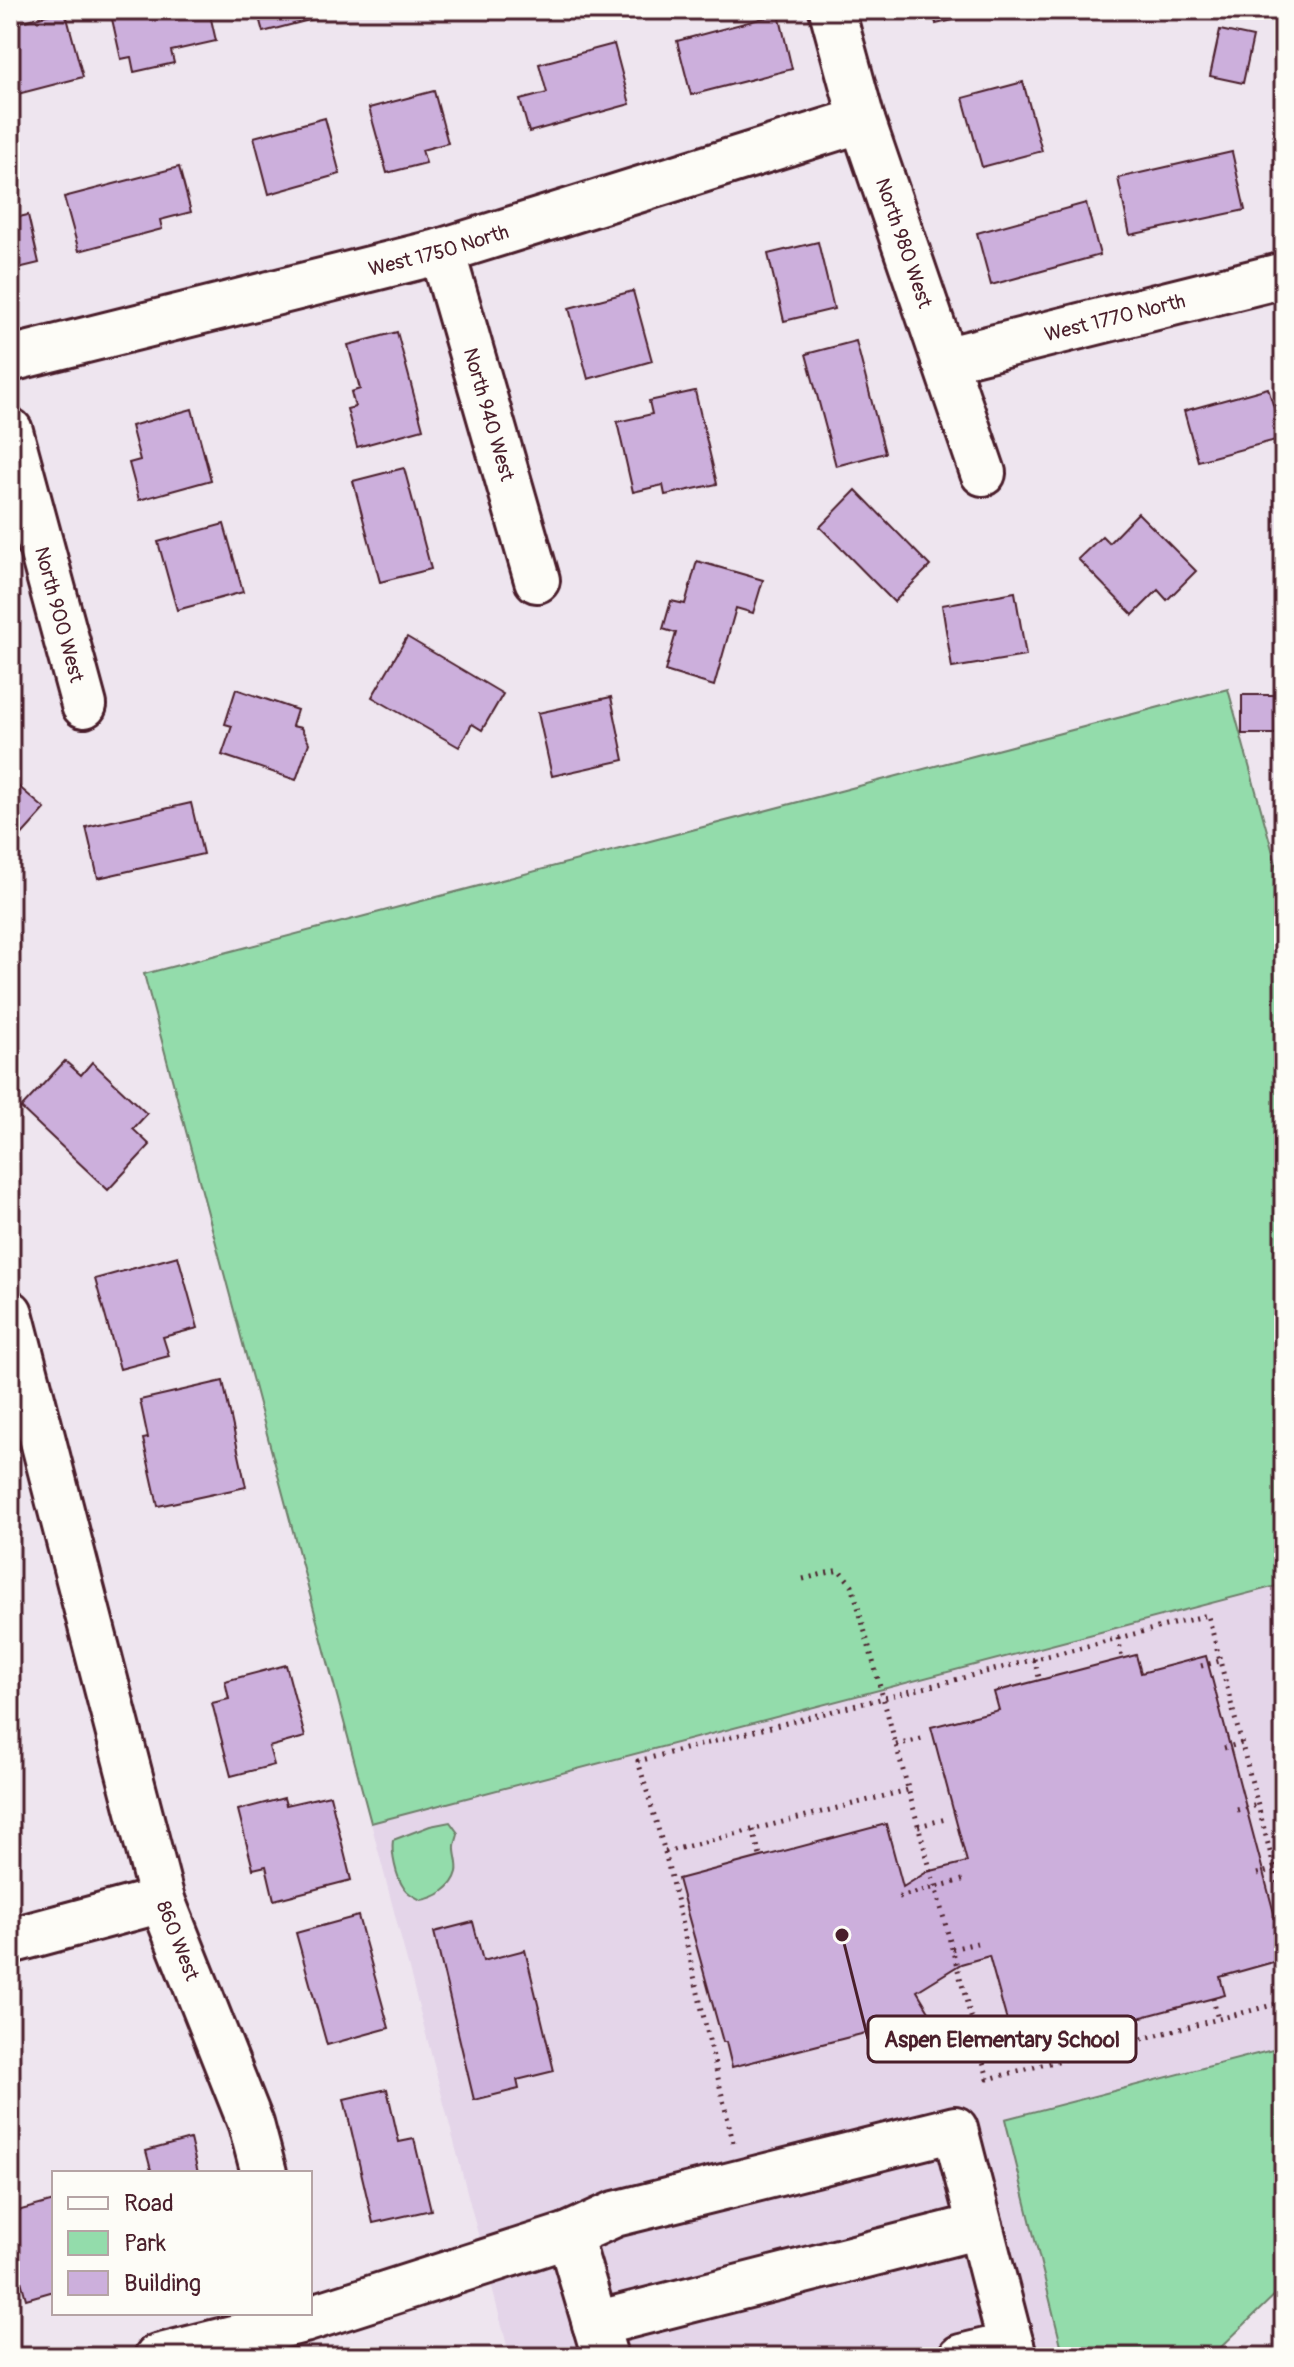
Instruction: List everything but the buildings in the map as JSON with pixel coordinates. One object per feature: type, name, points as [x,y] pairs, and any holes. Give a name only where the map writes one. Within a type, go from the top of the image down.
[{"type":"street","name":"North 980 West","points":[[832,10],[862,120],[983,473]]},
{"type":"street","name":"West 1750 North","points":[[10,359],[442,251],[862,120]]},
{"type":"street","name":"North 940 West","points":[[442,251],[537,580]]},
{"type":"street","name":"West 1770 North","points":[[944,360],[1284,275]]},
{"type":"street","name":"North 900 West","points":[[10,431],[84,705]]},
{"type":"street","name":"860 West","points":[[10,1313],[162,1900],[251,2124],[263,2171]]},
{"type":"street","points":[[10,1941],[162,1900]]},
{"type":"street","points":[[157,2357],[299,2330],[569,2235],[615,2214],[955,2129],[1012,2351],[961,2357]]},
{"type":"street","points":[[569,2235],[600,2340],[980,2226]]},
{"type":"path","points":[[803,1579],[839,1570],[852,1585],[988,2079],[1284,2002]]},
{"type":"path","points":[[733,2143],[665,1852],[638,1761],[1208,1615],[1284,1905]]},
{"type":"path","points":[[1118,1638],[1122,1657]]},
{"type":"path","points":[[1034,1659],[1039,1677]]},
{"type":"path","points":[[1201,1666],[1220,1661]]},
{"type":"path","points":[[896,1745],[925,1738]]},
{"type":"path","points":[[1224,1748],[1242,1743]]},
{"type":"path","points":[[665,1852],[908,1790]]},
{"type":"path","points":[[1237,1810],[1258,1805]]},
{"type":"path","points":[[918,1826],[946,1819]]},
{"type":"path","points":[[753,1830],[760,1856]]},
{"type":"path","points":[[1257,1874],[1275,1869]]},
{"type":"path","points":[[899,1897],[966,1879]]},
{"type":"path","points":[[952,1949],[977,1943]]},
{"type":"path","points":[[1276,1955],[1284,1953]]},
{"type":"path","points":[[1213,1998],[1218,2020]]},
{"type":"path","points":[[1128,2022],[1133,2042]]},
{"type":"path","points":[[975,2032],[1000,2025]]},
{"type":"path","points":[[1081,2032],[1088,2053]]},
{"type":"shaded area","points":[[1284,1584],[1284,2047],[1005,2119],[1063,2357],[510,2357],[371,1823]]},
{"type":"green space","points":[[1228,689],[1284,893],[1284,1584],[371,1823],[144,974]]},
{"type":"green space","points":[[450,1822],[458,1833],[455,1878],[443,1891],[421,1900],[401,1883],[395,1865],[393,1840]]},
{"type":"green space","points":[[1284,2047],[1284,2286],[1211,2357],[1064,2357],[1005,2119]]},
{"type":"place","name":"Aspen Elementary School","points":[[842,1935]]}]
